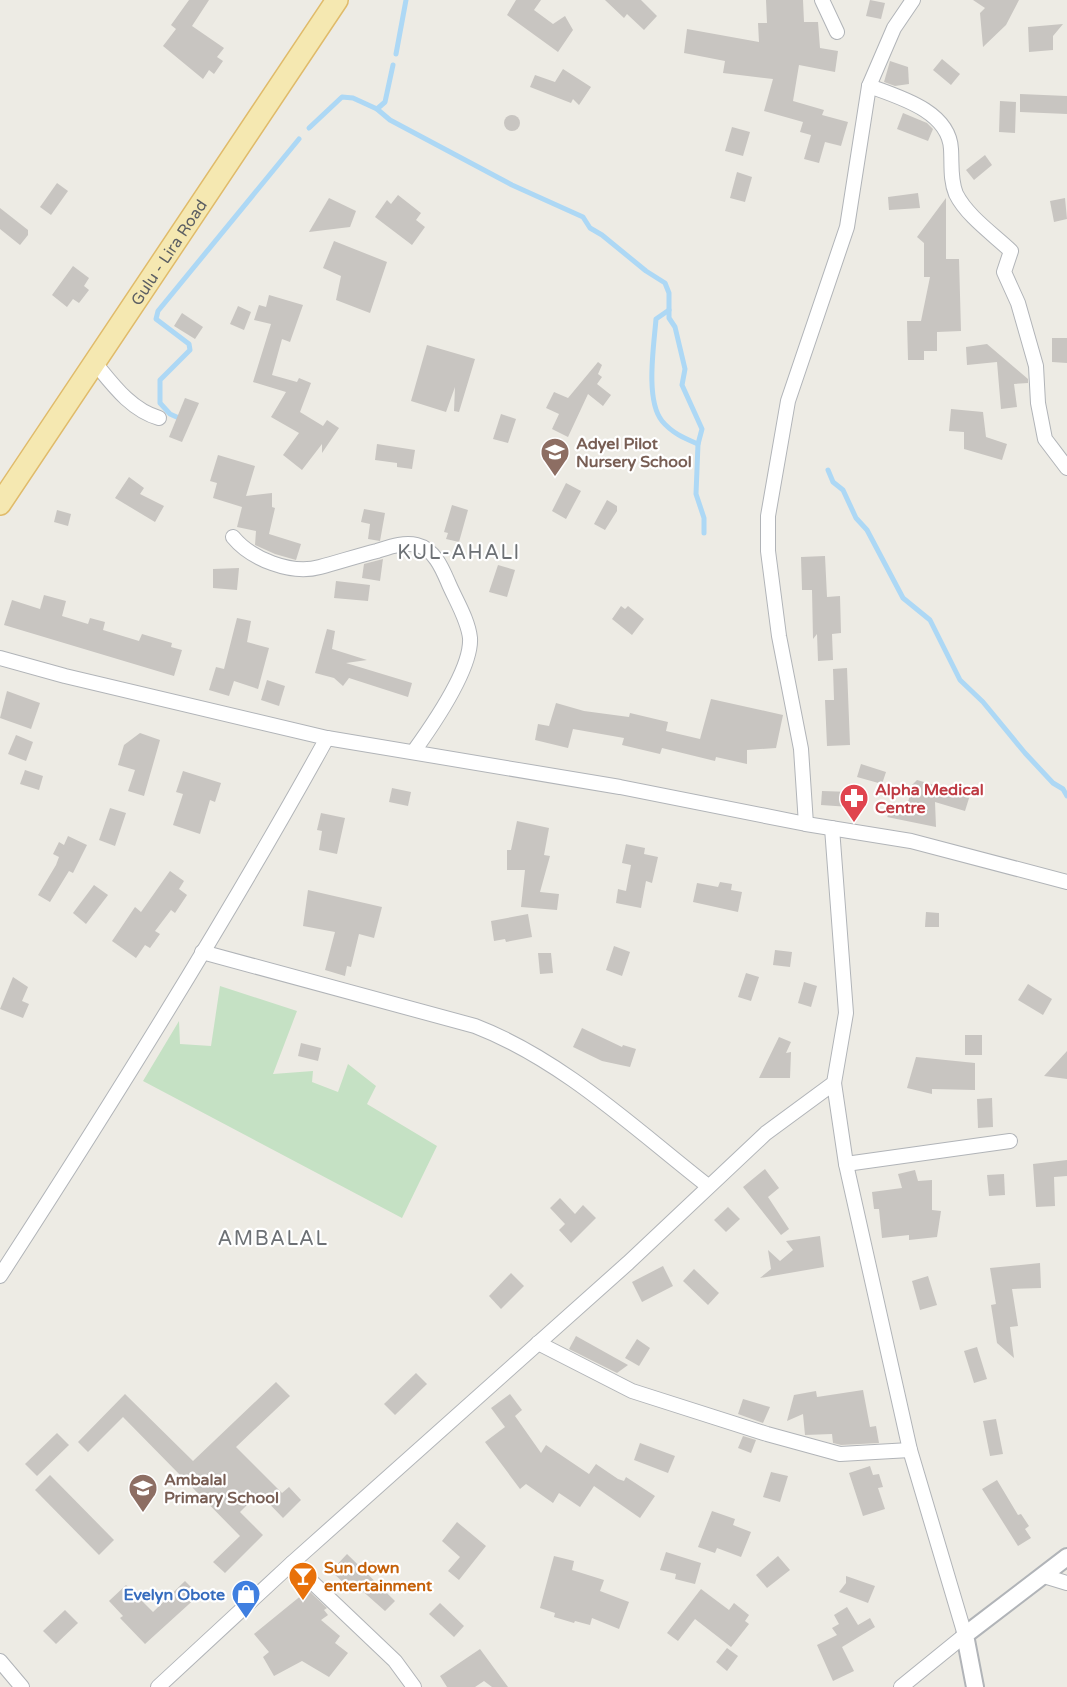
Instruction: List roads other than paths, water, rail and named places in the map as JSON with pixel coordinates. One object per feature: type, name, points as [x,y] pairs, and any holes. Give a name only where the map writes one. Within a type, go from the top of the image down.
[{"type":"main road","name":"Gulu - Lira Road","points":[[2,498],[95,363],[337,0]]},
{"type":"street","points":[[822,0],[837,32]]},
{"type":"street","points":[[806,824],[801,749],[779,636],[768,551],[768,516],[788,401],[847,227],[868,86],[894,28],[913,0]]},
{"type":"street","points":[[868,86],[936,118],[950,133],[951,175],[956,193],[963,205],[1011,251],[1004,272],[1018,303],[1036,366],[1042,426],[1050,448],[1067,468]]},
{"type":"street","points":[[95,363],[118,391],[152,416]]},
{"type":"street","points":[[233,537],[243,549],[265,561],[300,567],[318,568],[342,558],[409,544],[428,550],[442,566],[470,639],[461,671],[444,709],[414,751]]},
{"type":"street","points":[[0,658],[65,676],[327,738],[620,787],[806,824],[912,841],[1067,882]]},
{"type":"street","points":[[0,1276],[202,952],[327,738]]},
{"type":"street","points":[[832,828],[846,1013],[834,1083],[846,1164],[909,1450],[965,1635],[975,1687]]},
{"type":"street","points":[[202,952],[475,1026],[498,1035],[557,1069],[708,1186]]},
{"type":"street","points":[[158,1687],[766,1133],[834,1083]]},
{"type":"street","points":[[846,1164],[1010,1141]]},
{"type":"street","points":[[538,1343],[632,1391],[787,1440],[840,1454],[909,1450]]},
{"type":"street","points":[[901,1687],[1067,1557]]},
{"type":"street","points":[[292,1563],[394,1661],[414,1687]]},
{"type":"street","points":[[1044,1575],[1067,1583]]},
{"type":"street","points":[[0,1661],[22,1687]]},
{"type":"waterway","points":[[396,54],[406,0]]},
{"type":"waterway","points":[[309,128],[342,97],[353,98],[377,109],[385,102],[393,65]]},
{"type":"waterway","points":[[377,109],[390,120],[512,185],[583,217],[590,228],[665,283],[669,293],[669,318],[675,327],[685,369],[682,385],[702,429],[698,444],[696,494],[704,518],[704,533]]},
{"type":"waterway","points":[[181,419],[170,414],[160,403],[160,380],[190,350],[189,344],[156,319],[158,311],[299,139]]},
{"type":"waterway","points":[[669,310],[656,319],[652,372],[654,400],[662,421],[678,435],[698,444]]},
{"type":"waterway","points":[[828,470],[833,482],[843,490],[856,518],[867,530],[903,598],[930,620],[960,680],[983,702],[1025,753],[1053,783],[1063,789],[1067,796]]},
{"type":"place","name":"Adyel Pilot Nursery School","points":[[555,478]]},
{"type":"place","name":"Alpha Medical Centre","points":[[854,824]]},
{"type":"place","name":"Ambalal Primary School","points":[[143,1514]]},
{"type":"place","name":"Sun down entertainment","points":[[303,1602]]},
{"type":"place","name":"Evelyn Obote","points":[[246,1620]]},
{"type":"district","name":"KUL-AHALI","points":[[459,552]]},
{"type":"district","name":"AMBALAL","points":[[273,1238]]}]
